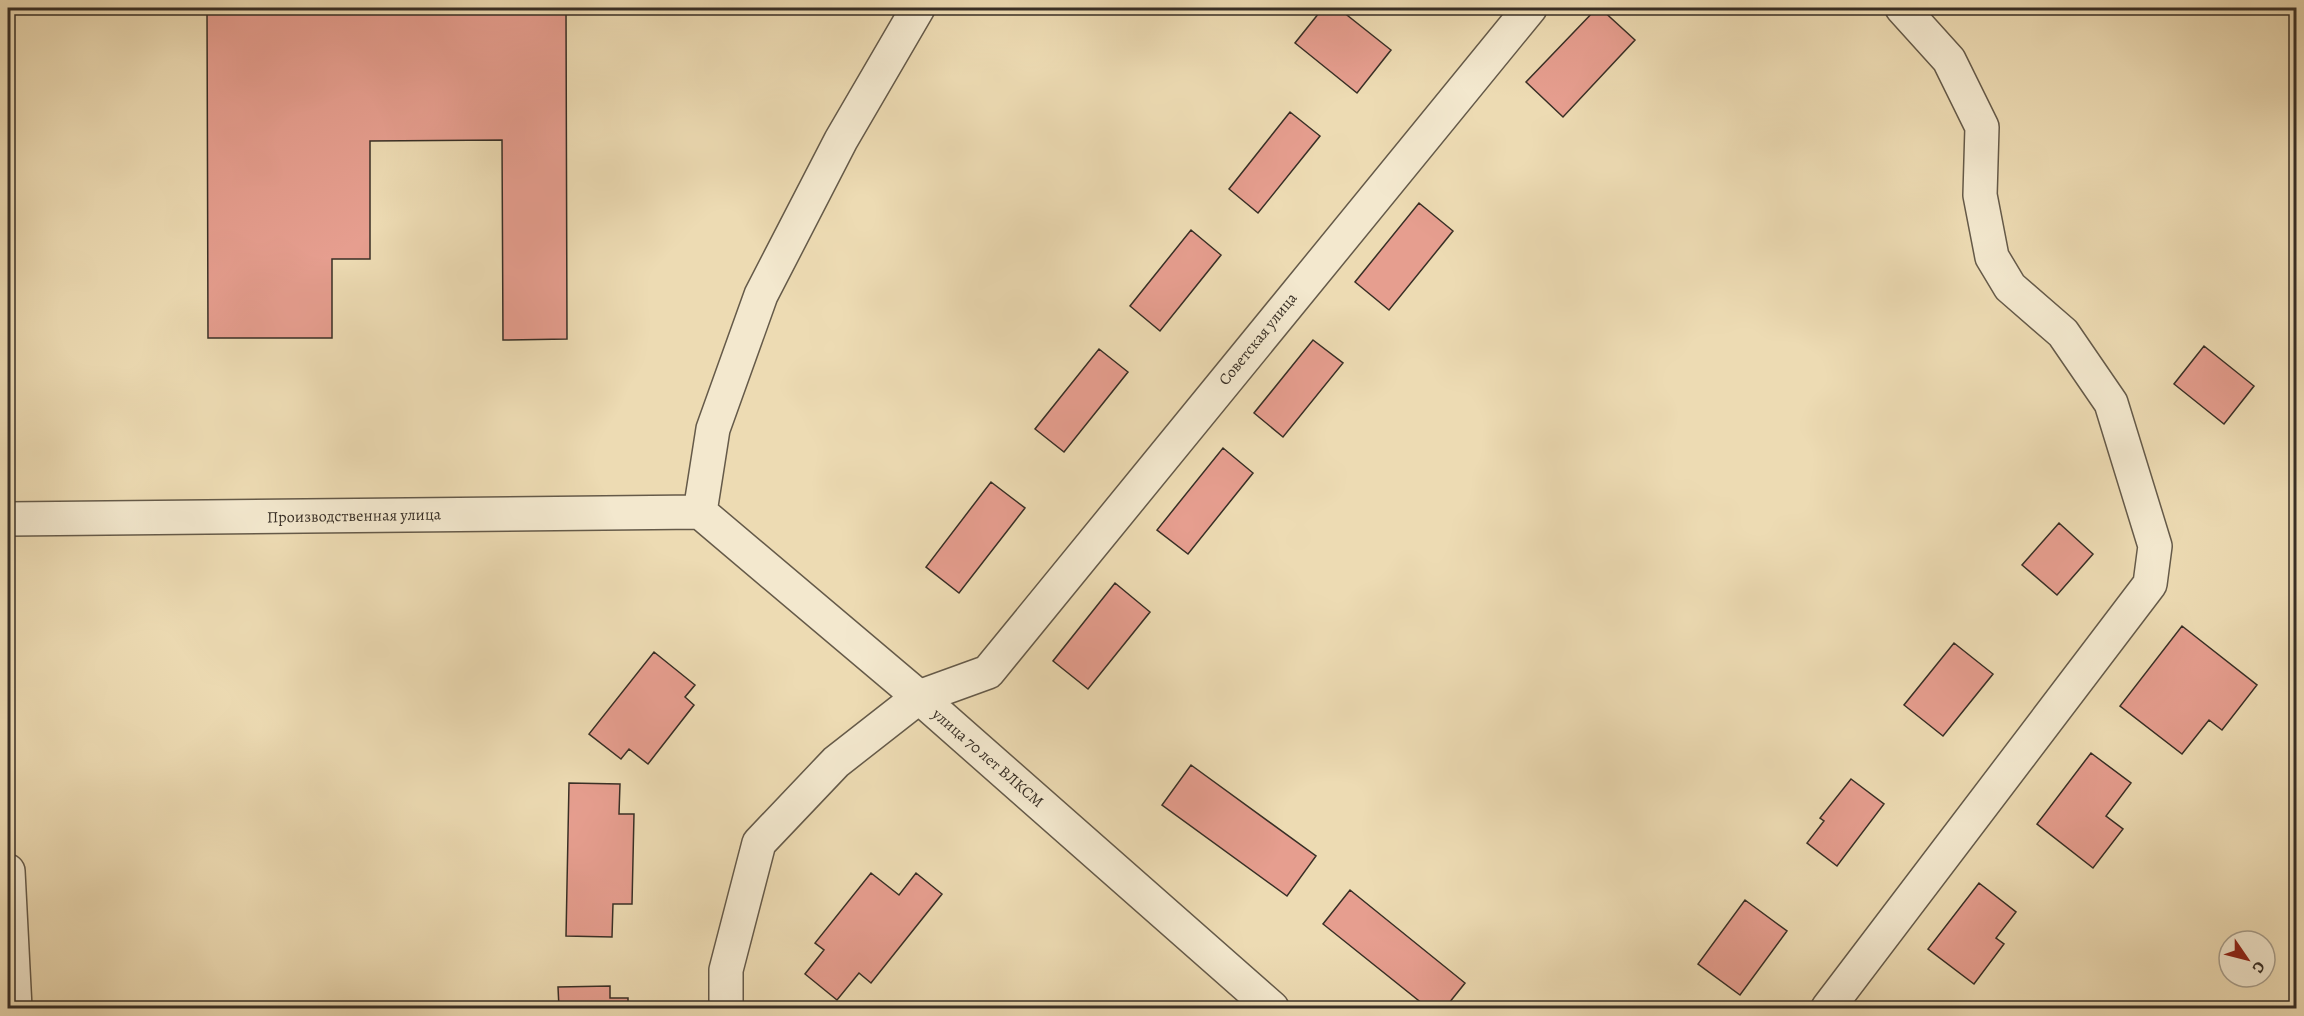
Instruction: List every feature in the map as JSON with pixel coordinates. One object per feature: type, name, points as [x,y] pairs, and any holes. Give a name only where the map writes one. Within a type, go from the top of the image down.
[{"type":"street","points":[[700,512],[713,429],[761,295],[841,140],[918,8]]},
{"type":"street","name":"Советская улица","points":[[919,697],[988,672],[1530,8]]},
{"type":"street","points":[[1828,1008],[2150,584],[2156,546],[2111,403],[2063,333],[2010,287],[1992,256],[1980,195],[1982,127],[1949,60],[1902,8]]},
{"type":"street","name":"Производственная улица","points":[[8,519],[700,512]]},
{"type":"street","name":"улица 70 лет ВЛКСМ","points":[[700,512],[919,697],[1272,1008]]},
{"type":"street","points":[[726,1008],[726,970],[759,843],[836,762],[919,697]]},
{"type":"street","points":[[8,871],[15,1008]]},
{"type":"building","points":[[207,8],[566,8],[567,339],[503,340],[502,140],[370,141],[370,259],[332,259],[332,338],[208,338]]},
{"type":"building","points":[[1323,8],[1338,8],[1391,50],[1357,93],[1295,43]]},
{"type":"building","points":[[1597,8],[1600,8],[1635,40],[1563,117],[1526,82]]},
{"type":"building","points":[[1290,112],[1320,136],[1258,213],[1229,189]]},
{"type":"building","points":[[1419,203],[1453,231],[1389,310],[1355,282]]},
{"type":"building","points":[[1191,230],[1221,255],[1160,331],[1130,306]]},
{"type":"building","points":[[1313,340],[1343,363],[1283,437],[1254,413]]},
{"type":"building","points":[[2204,346],[2254,386],[2224,424],[2174,384]]},
{"type":"building","points":[[1099,349],[1128,372],[1064,452],[1035,429]]},
{"type":"building","points":[[1223,448],[1253,473],[1188,554],[1157,530]]},
{"type":"building","points":[[991,482],[1025,508],[959,593],[926,567]]},
{"type":"building","points":[[2059,523],[2093,554],[2057,595],[2022,565]]},
{"type":"building","points":[[1115,583],[1150,612],[1088,689],[1053,661]]},
{"type":"building","points":[[2182,626],[2257,685],[2222,730],[2209,720],[2182,754],[2120,706]]},
{"type":"building","points":[[1954,643],[1993,674],[1943,736],[1904,705]]},
{"type":"building","points":[[654,652],[695,685],[685,697],[694,705],[648,764],[629,749],[621,759],[589,734]]},
{"type":"building","points":[[2091,753],[2131,783],[2106,816],[2123,829],[2093,868],[2037,824]]},
{"type":"building","points":[[1191,765],[1316,856],[1287,896],[1162,805]]},
{"type":"building","points":[[1851,779],[1884,804],[1837,866],[1807,843],[1824,821],[1820,818]]},
{"type":"building","points":[[569,783],[620,784],[619,814],[634,814],[632,904],[613,904],[612,937],[566,936]]},
{"type":"building","points":[[871,873],[899,895],[916,873],[942,894],[871,983],[859,973],[837,1000],[805,974],[824,950],[815,943]]},
{"type":"building","points":[[1979,883],[2016,912],[1996,938],[2004,944],[1974,984],[1928,949]]},
{"type":"building","points":[[1350,890],[1465,983],[1445,1008],[1428,1008],[1323,924]]},
{"type":"building","points":[[1745,900],[1787,931],[1740,995],[1698,964]]},
{"type":"building","points":[[610,986],[610,998],[628,998],[628,1008],[559,1008],[558,987]]}]
